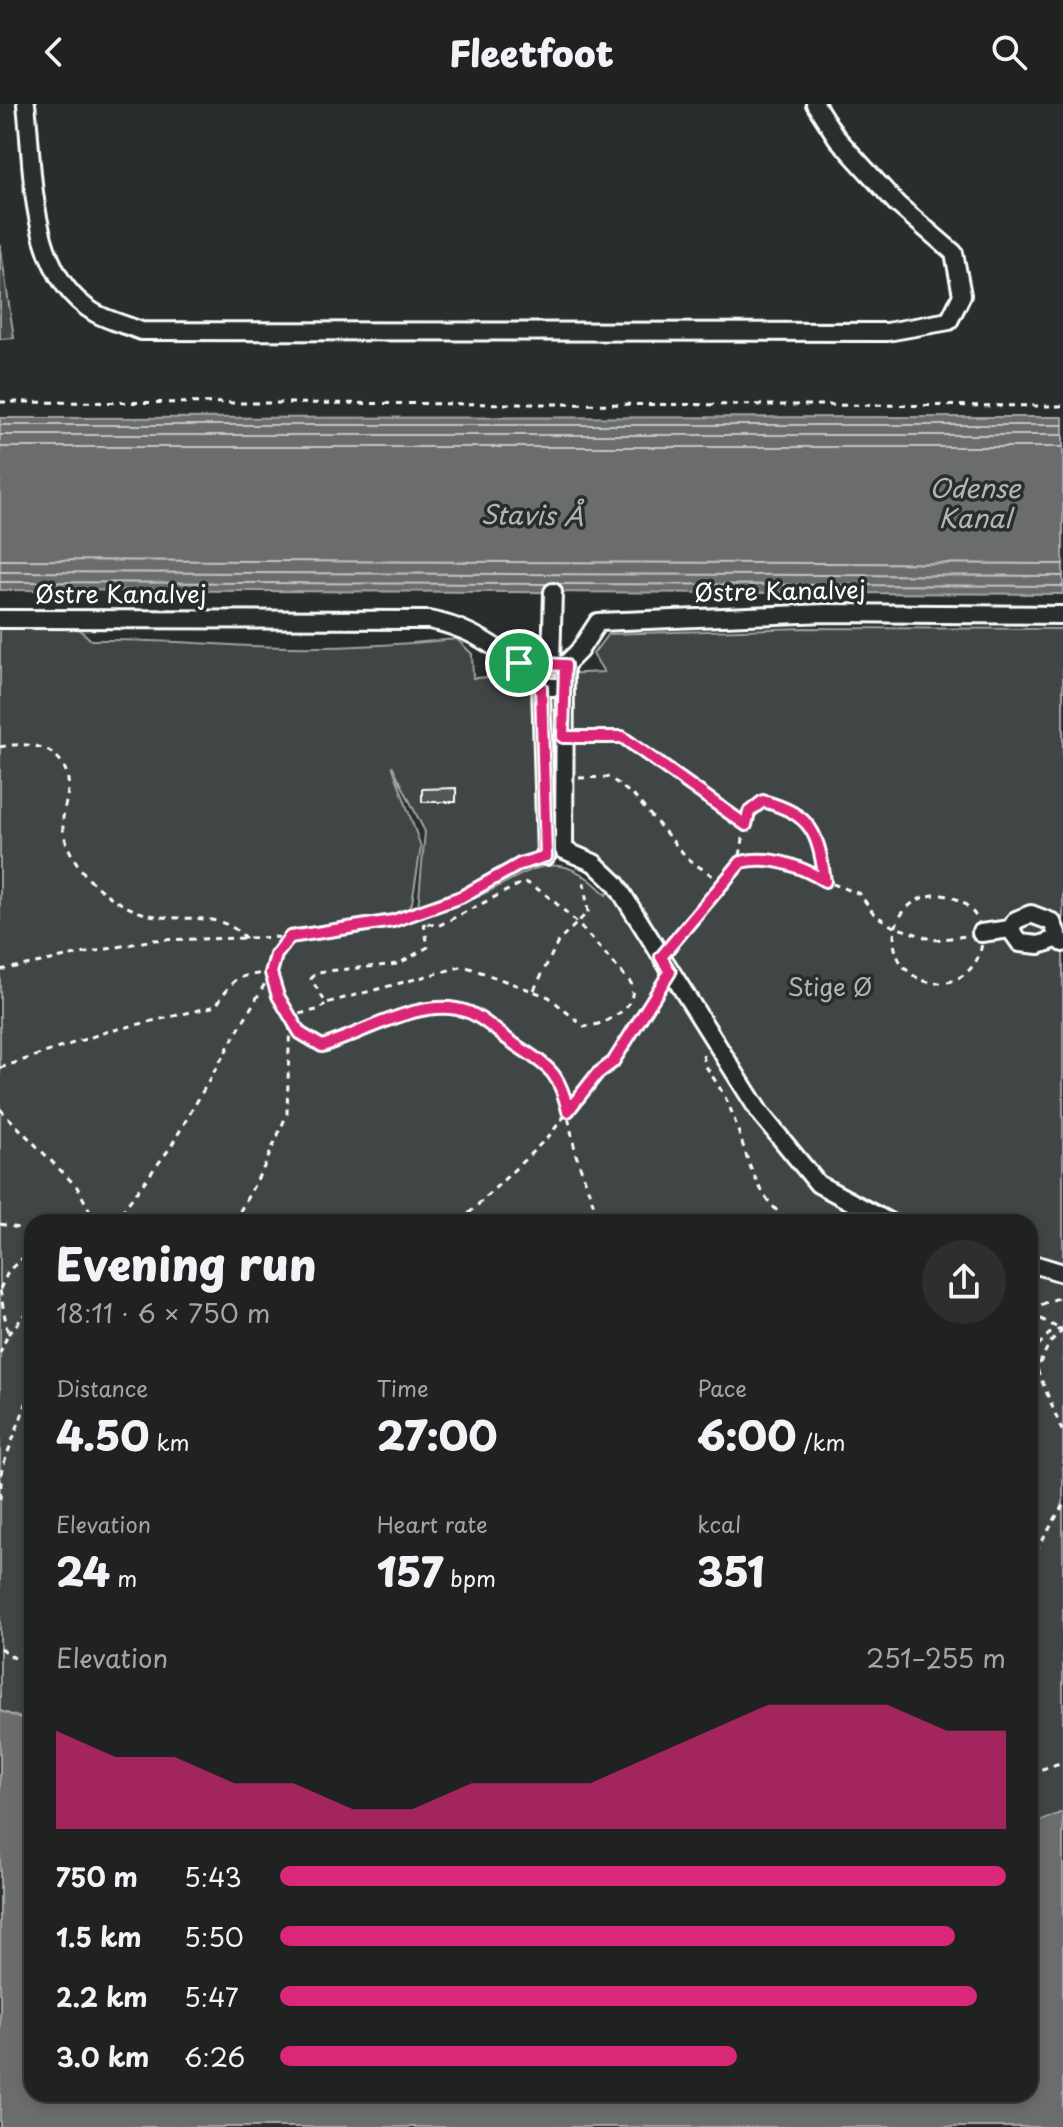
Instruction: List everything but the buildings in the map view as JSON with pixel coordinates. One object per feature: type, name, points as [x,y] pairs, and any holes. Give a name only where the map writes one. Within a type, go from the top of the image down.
[{"type":"street","points":[[26,104],[46,250],[68,290],[95,313],[141,331],[887,332],[949,321],[962,295],[954,253],[897,204],[837,138],[815,104]]},
{"type":"street","points":[[553,592],[558,664],[563,687],[564,850],[594,863],[616,884],[760,1113],[818,1184],[874,1214]]},
{"type":"street","name":"Østre Kanalvej","points":[[558,664],[579,651],[598,622],[826,613],[1063,615]]},
{"type":"street","name":"Østre Kanalvej","points":[[0,619],[429,620],[475,634],[519,663],[541,687]]},
{"type":"street","points":[[519,663],[558,664]]},
{"type":"street","points":[[546,856],[541,687],[563,687]]},
{"type":"street","points":[[981,933],[1010,929],[1016,920],[1031,914],[1052,922],[1061,941],[1039,945],[1020,943],[1010,929]]},
{"type":"street","points":[[1038,1265],[1063,1273]]},
{"type":"path","points":[[0,402],[1063,406]]},
{"type":"path","points":[[563,737],[622,737],[746,825]]},
{"type":"path","points":[[0,747],[20,742],[37,745],[56,756],[68,778],[63,831],[70,854],[89,880],[137,911],[169,918],[219,919],[237,928],[247,940]]},
{"type":"path","points":[[563,779],[609,777],[634,796],[689,860],[713,876],[731,877]]},
{"type":"path","points":[[661,957],[741,862],[749,812],[763,801],[786,807],[810,824],[819,841],[825,881]]},
{"type":"path","points":[[0,970],[153,940],[290,937],[393,921],[461,897],[520,864],[546,856]]},
{"type":"path","points":[[534,990],[558,942],[588,912],[581,857]]},
{"type":"path","points":[[741,862],[758,858],[772,860],[860,894],[874,914],[895,927],[934,940],[981,933]]},
{"type":"path","points":[[290,1016],[321,1009],[326,1003],[464,966],[534,990],[565,1008],[584,1027],[593,1026],[631,1003],[635,993],[631,983],[576,925],[542,892],[524,882],[438,926],[424,922]]},
{"type":"path","points":[[944,895],[969,908],[981,933],[978,958],[969,970],[949,981],[933,983],[919,979],[901,964],[895,948],[895,927],[903,912],[914,902],[944,895]]},
{"type":"path","points":[[326,1003],[313,985],[313,975],[406,961],[428,947],[422,911]]},
{"type":"path","points":[[120,1214],[170,1148],[271,973],[276,955],[290,937]]},
{"type":"path","points":[[468,1214],[549,1136],[597,1074],[613,1062],[670,972]]},
{"type":"path","points":[[271,973],[300,1033],[322,1046],[387,1019],[448,1007],[471,1012],[549,1068],[561,1082],[576,1155],[597,1214]]},
{"type":"path","points":[[0,1068],[106,1032],[216,1006],[229,982],[240,975],[271,973]]},
{"type":"path","points":[[238,1214],[265,1165],[287,1114],[290,1016]]},
{"type":"path","points":[[704,1051],[705,1065],[726,1098],[736,1123],[747,1164],[781,1214]]},
{"type":"path","points":[[0,1109],[77,1187],[92,1214]]},
{"type":"path","points":[[0,1224],[24,1229]]},
{"type":"path","points":[[8,1334],[0,1290],[9,1270],[24,1257]]},
{"type":"path","points":[[1038,1307],[1063,1296]]},
{"type":"path","points":[[0,1353],[8,1334],[24,1316]]},
{"type":"path","points":[[1038,1316],[1062,1329]]},
{"type":"path","points":[[1038,1348],[1062,1329]]},
{"type":"path","points":[[1038,1367],[1049,1344],[1062,1329]]},
{"type":"path","points":[[0,1331],[8,1334]]},
{"type":"path","points":[[1038,1371],[1063,1433]]},
{"type":"path","points":[[0,1499],[2,1468],[24,1403]]},
{"type":"path","points":[[1038,1548],[1063,1505]]},
{"type":"path","points":[[0,1648],[24,1664]]},
{"type":"path","points":[[1038,1770],[1063,1762]]},
{"type":"green space","points":[[0,244],[14,338],[0,339]]},
{"type":"green space","name":"Stige Ø","points":[[0,627],[77,627],[91,640],[276,647],[354,646],[457,639],[472,654],[473,678],[604,672],[593,654],[608,634],[805,628],[1063,629],[1063,2127],[0,2127],[24,2102],[1038,2102],[1038,1214],[24,1214],[24,1719],[0,1711]],"holes":[[[392,765],[425,832],[417,919],[403,924],[412,903],[421,847]],[[564,858],[616,883],[606,895],[586,877],[569,868],[552,866],[536,868],[464,902],[537,862]]]},
{"type":"water","name":"Odense Kanal","points":[[1063,417],[1063,594],[0,590],[0,418]]},
{"type":"water","points":[[0,1711],[24,1719],[24,2102],[1038,2102],[1038,1822],[1063,1812],[1063,2127],[0,2127]]},
{"type":"route","points":[[519,663],[565,665],[563,737],[622,737],[746,825],[749,812],[763,801],[786,807],[810,824],[819,841],[825,881],[812,873],[772,860],[758,858],[741,862],[661,957],[670,972],[613,1062],[597,1074],[568,1111],[561,1082],[549,1068],[496,1033],[471,1012],[448,1007],[387,1019],[347,1039],[322,1046],[300,1033],[278,996],[271,973],[276,955],[290,937],[393,921],[461,897],[520,864],[546,856],[541,687],[519,663]]},
{"type":"water label","name":"Stavis Å","points":[[532,516]]}]
